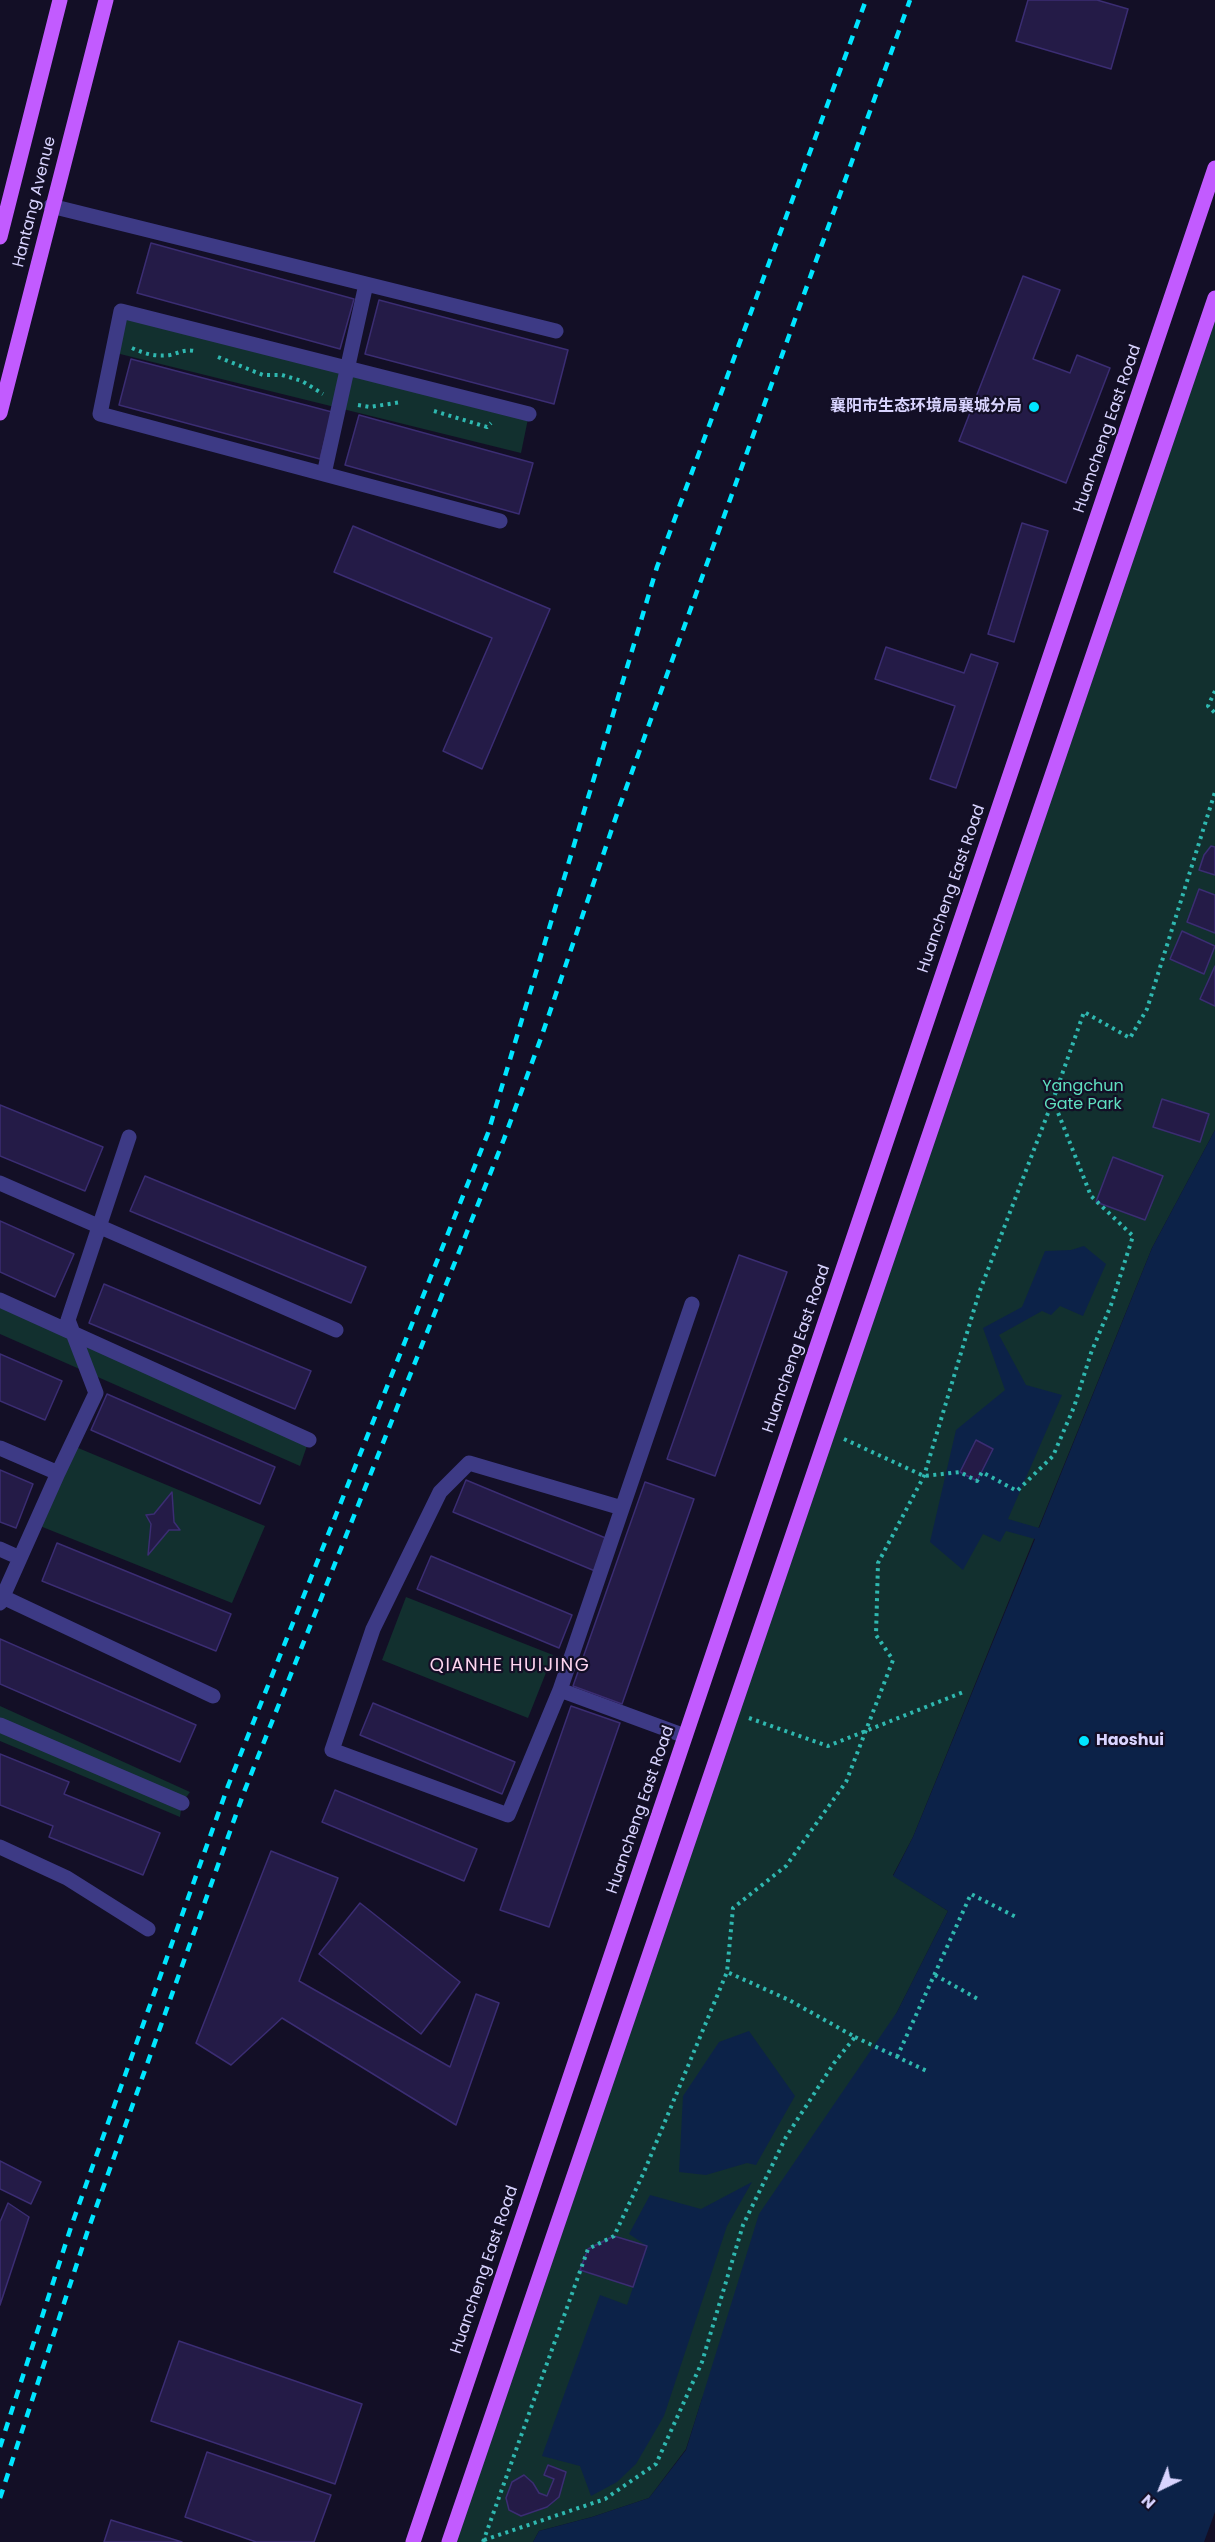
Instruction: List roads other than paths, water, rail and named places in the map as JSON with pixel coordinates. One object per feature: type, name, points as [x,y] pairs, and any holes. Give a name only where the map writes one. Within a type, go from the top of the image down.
[{"type":"main road","name":"Hantang Avenue","points":[[0,237],[60,0]]},
{"type":"main road","name":"Hantang Avenue","points":[[0,413],[51,206],[106,0]]},
{"type":"main road","name":"Huancheng East Road","points":[[413,2542],[1215,168]]},
{"type":"main road","points":[[449,2542],[1215,298]]},
{"type":"lane","points":[[51,206],[556,331]]},
{"type":"lane","points":[[324,474],[366,284]]},
{"type":"lane","points":[[500,521],[100,414],[121,311],[529,414]]},
{"type":"lane","points":[[129,1137],[68,1320],[96,1393],[57,1473],[1,1600],[213,1696]]},
{"type":"lane","points":[[0,1183],[336,1330]]},
{"type":"lane","points":[[0,1300],[309,1440]]},
{"type":"lane","points":[[622,1508],[469,1463],[440,1492],[373,1629],[332,1750],[508,1815],[560,1690],[692,1304]]},
{"type":"lane","points":[[0,1448],[57,1473]]},
{"type":"lane","points":[[0,1549],[20,1558]]},
{"type":"lane","points":[[560,1690],[685,1736]]},
{"type":"lane","points":[[0,1725],[182,1803]]},
{"type":"lane","points":[[0,1847],[67,1878],[148,1929]]},
{"type":"water","name":"Haoshui","points":[[1215,1130],[1215,2512],[1204,2542],[533,2542],[539,2531],[592,2517],[649,2498],[686,2450],[759,2214],[897,2012],[948,1911],[893,1876],[913,1837],[1035,1539],[1006,1531],[1000,1542],[983,1534],[963,1570],[930,1542],[956,1430],[1005,1390],[983,1328],[1022,1307],[1045,1251],[1071,1250],[1084,1246],[1106,1264],[1083,1316],[1060,1306],[1051,1315],[1042,1311],[999,1335],[1026,1385],[1062,1395],[1008,1519],[1039,1528],[1152,1248]]},
{"type":"water","points":[[749,2031],[795,2096],[756,2165],[747,2163],[706,2175],[679,2172],[683,2096],[719,2042]]},
{"type":"water","points":[[752,2182],[727,2226],[664,2416],[636,2464],[617,2482],[591,2496],[580,2466],[542,2456],[600,2295],[627,2305],[647,2246],[629,2234],[650,2195],[701,2209]]},
{"type":"railway","points":[[0,2447],[71,2227],[228,1786],[488,1133],[657,567],[866,0]]},
{"type":"railway","points":[[0,2498],[87,2233],[244,1792],[504,1139],[541,1038],[620,805],[910,0]]},
{"type":"place","name":"襄阳市生态环境局襄城分局","points":[[1034,407]]},
{"type":"place","name":"Haoshui","points":[[1084,1741]]},
{"type":"district","name":"QIANHE HUIJING","points":[[510,1666]]},
{"type":"park label","name":"Yangchun Gate Park","points":[[1083,1096]]}]
